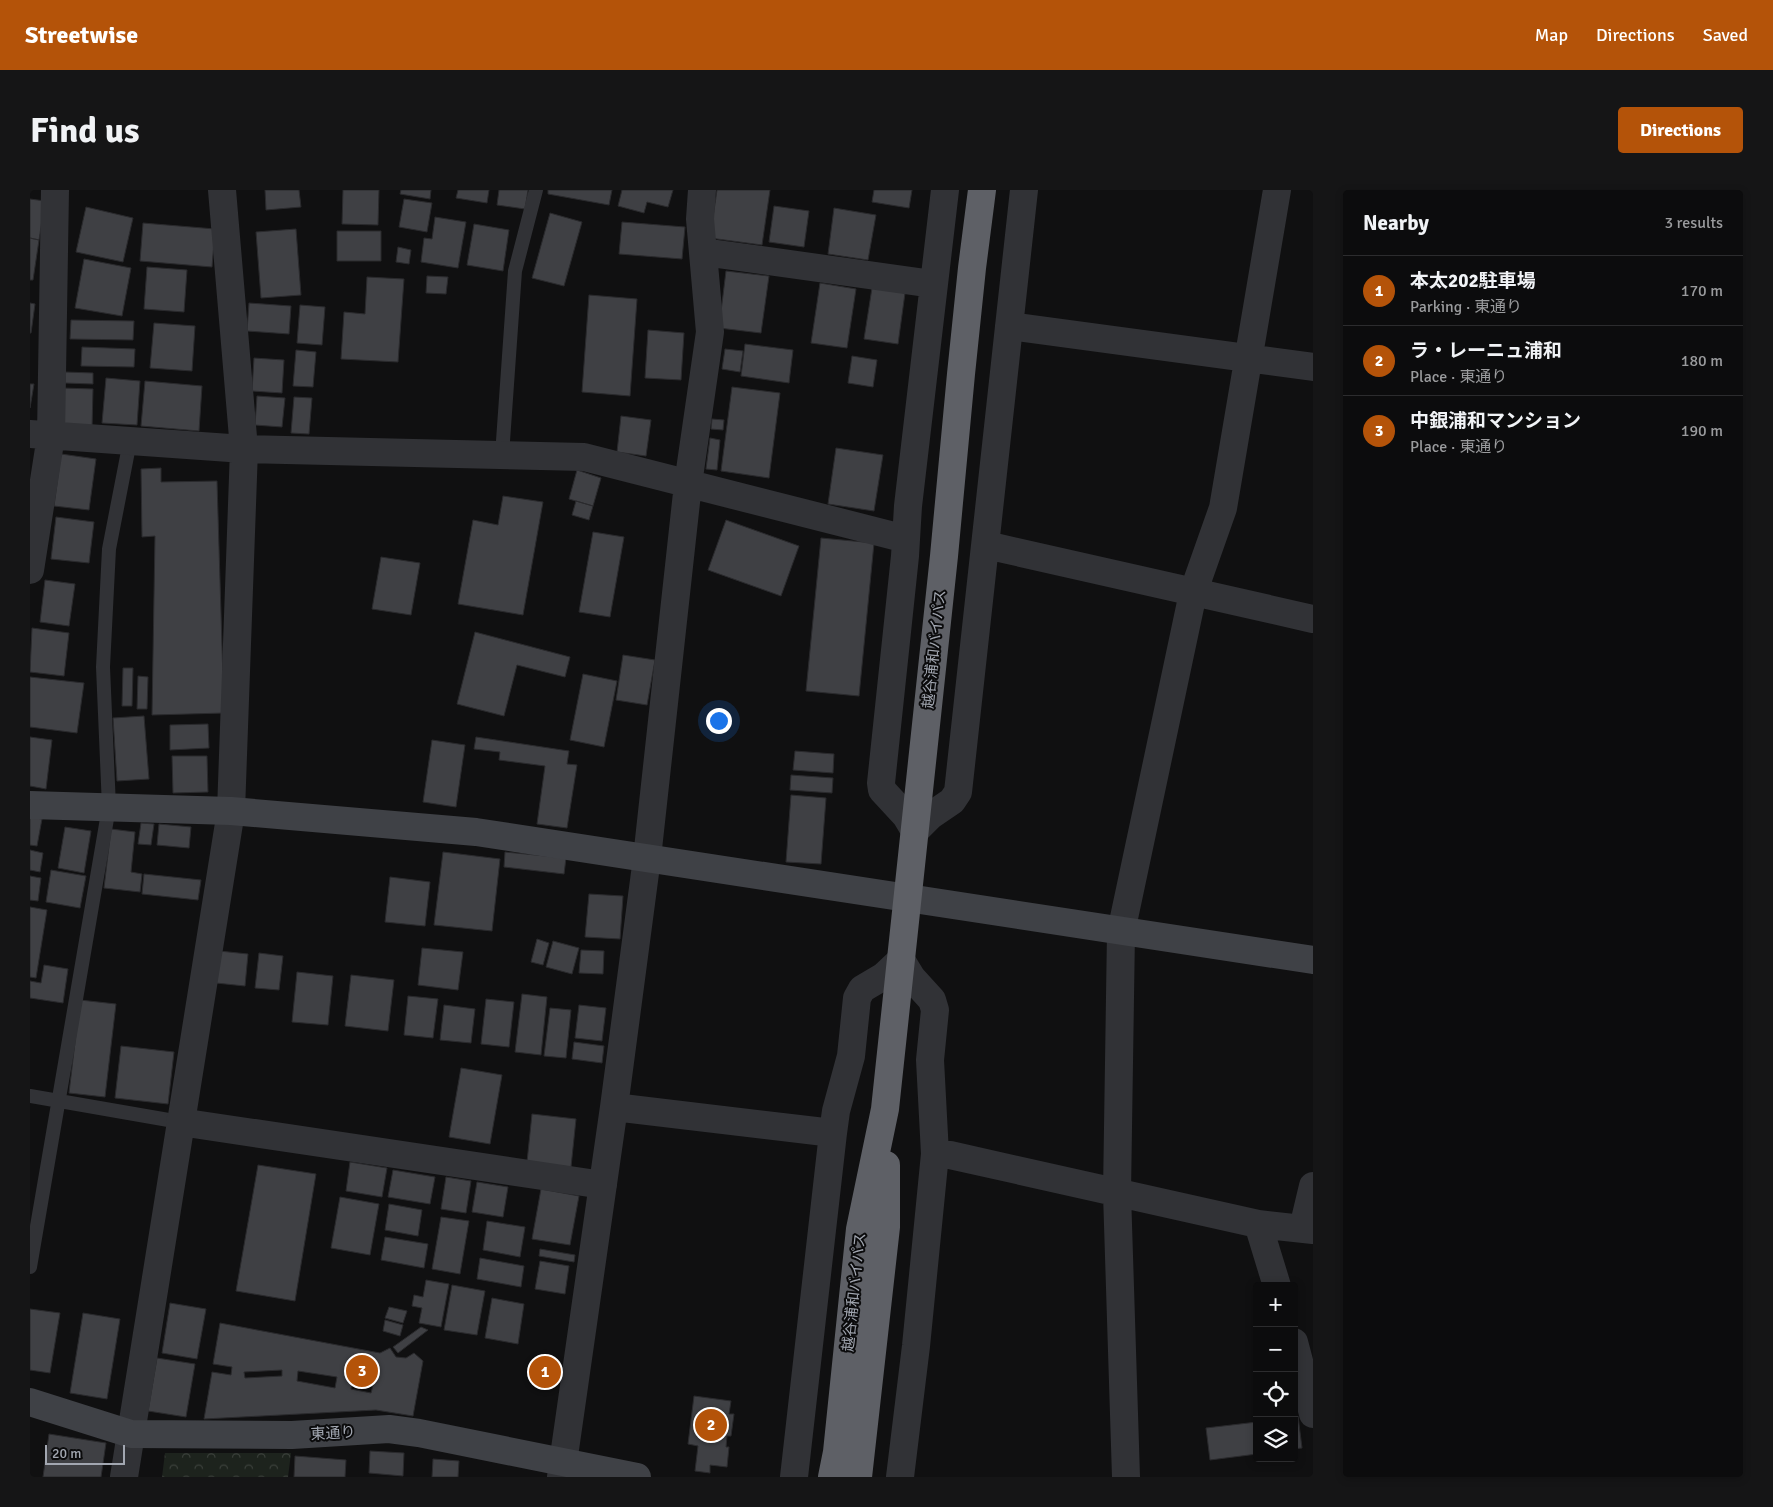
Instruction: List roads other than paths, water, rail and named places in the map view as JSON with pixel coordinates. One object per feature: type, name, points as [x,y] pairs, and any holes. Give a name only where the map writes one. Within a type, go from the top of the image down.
[{"type":"highway","name":"越谷浦和バイパス","points":[[858,1477],[886,1228],[886,1109],[900,960],[944,556],[966,325],[982,190]]},
{"type":"highway","name":"越谷浦和バイパス","points":[[832,1477],[837,1452],[860,1229],[886,1109]]},
{"type":"street","points":[[30,570],[55,190]]},
{"type":"street","points":[[124,1477],[231,811],[244,449],[222,190]]},
{"type":"street","points":[[562,1469],[614,1107],[647,858],[688,484],[710,332],[700,219],[702,190]]},
{"type":"street","points":[[944,190],[881,783],[882,790],[906,816],[915,831],[930,816],[952,802],[958,792],[1024,190]]},
{"type":"street","points":[[1126,1477],[1118,1192],[1121,932],[1193,592],[1223,508],[1250,359],[1277,190]]},
{"type":"street","points":[[703,252],[933,284]]},
{"type":"street","points":[[1009,326],[1313,367]]},
{"type":"street","points":[[40,435],[244,449],[584,457],[906,539]]},
{"type":"street","points":[[986,545],[1313,619]]},
{"type":"street","points":[[30,805],[231,811],[476,832],[1313,960]]},
{"type":"street","points":[[794,1477],[833,1133],[836,1111],[851,1056],[857,998],[862,989],[884,976],[900,960],[912,978],[932,1000],[935,1010],[930,1060],[935,1154],[916,1346],[900,1477]]},
{"type":"street","points":[[614,1107],[833,1133]]},
{"type":"street","points":[[180,1122],[603,1185]]},
{"type":"street","points":[[935,1154],[1118,1192],[1258,1224],[1308,1229],[1313,1186]]},
{"type":"street","points":[[1258,1224],[1276,1282]]},
{"type":"street","points":[[1298,1357],[1313,1414]]},
{"type":"street","name":"東通り","points":[[30,1402],[131,1434],[292,1435],[389,1429],[419,1433],[562,1469],[637,1477]]},
{"type":"lane","points":[[502,455],[515,271],[536,190]]},
{"type":"lane","points":[[30,1267],[109,807],[103,667],[109,549],[130,441]]},
{"type":"lane","points":[[30,1096],[180,1122]]},
{"type":"place","name":"中銀浦和マンション","points":[[362,1371]]},
{"type":"place","name":"本太202駐車場","points":[[545,1372]]},
{"type":"place","name":"ラ・レーニュ浦和","points":[[711,1425]]}]
